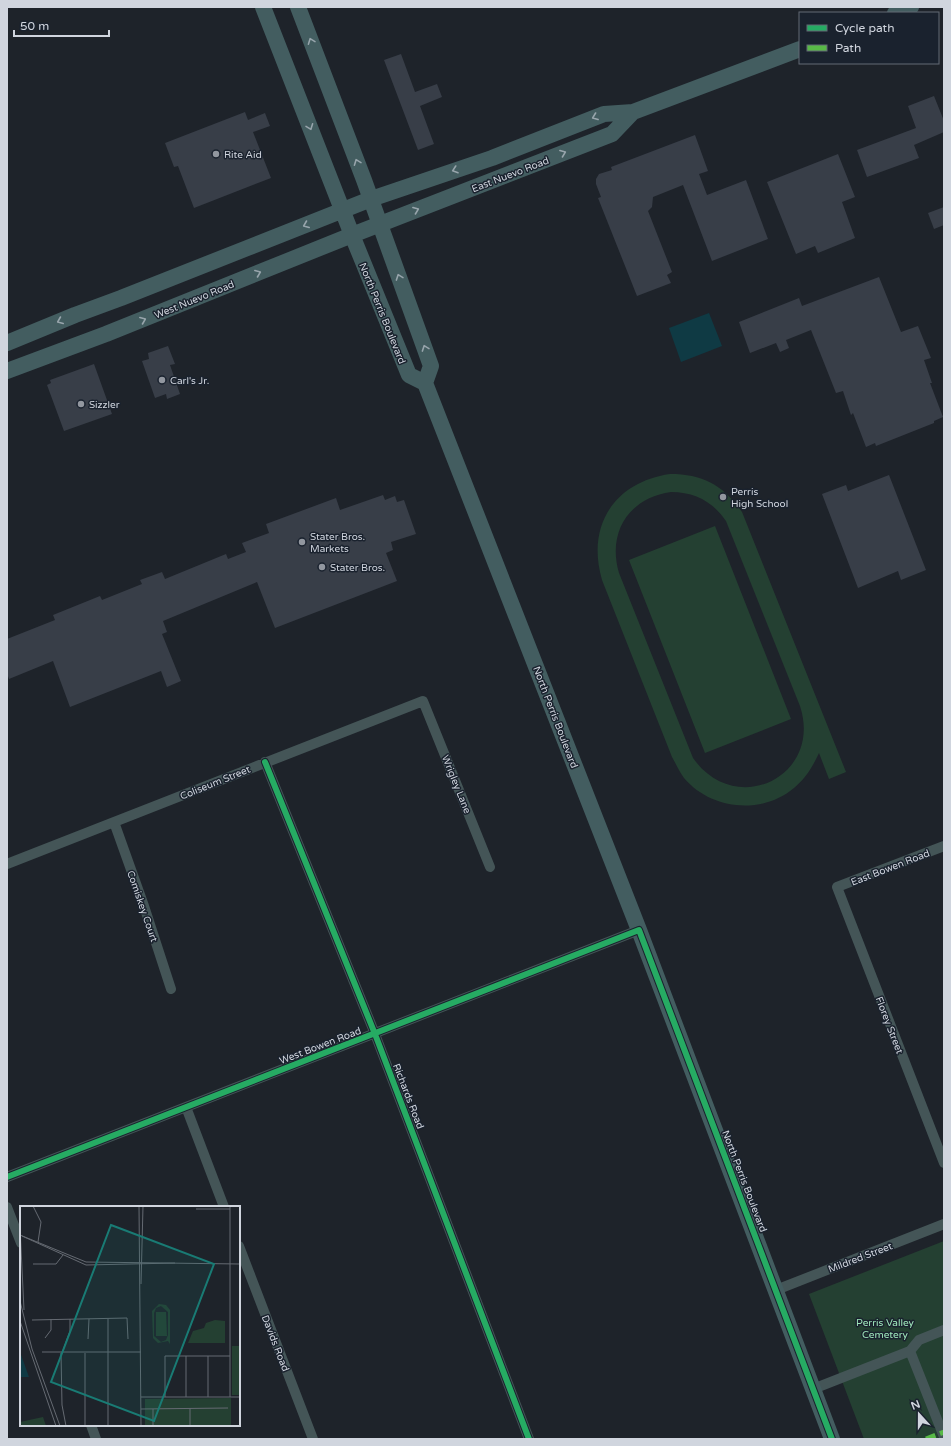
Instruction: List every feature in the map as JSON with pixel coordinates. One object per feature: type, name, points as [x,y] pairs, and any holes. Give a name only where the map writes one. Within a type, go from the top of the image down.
[{"type":"main road","name":"North Perris Boulevard","points":[[263,7],[408,375],[426,383],[639,930],[832,1439]]},
{"type":"main road","points":[[298,7],[371,199],[431,366],[426,383]]},
{"type":"main road","points":[[898,12],[911,7]]},
{"type":"main road","name":"East Nuevo Road","points":[[342,210],[492,158],[604,114],[633,112],[799,49]]},
{"type":"main road","name":"East Nuevo Road","points":[[380,224],[612,134],[633,112]]},
{"type":"main road","points":[[7,344],[75,315],[128,296],[342,210]]},
{"type":"main road","name":"West Nuevo Road","points":[[7,371],[106,334],[380,224]]},
{"type":"street","name":"Coliseum Street","points":[[7,864],[423,701]]},
{"type":"street","name":"Wrigley Lane","points":[[423,701],[490,867]]},
{"type":"street","name":"Richards Road","points":[[265,762],[375,1034],[529,1439]]},
{"type":"street","name":"Comiskey Court","points":[[114,822],[144,906],[171,989]]},
{"type":"street","name":"East Bowen Road","points":[[837,887],[944,846]]},
{"type":"street","name":"Florey Street","points":[[837,887],[944,1163]]},
{"type":"street","name":"West Bowen Road","points":[[7,1177],[639,930]]},
{"type":"street","points":[[186,1107],[224,1206]]},
{"type":"street","points":[[7,1207],[20,1240]]},
{"type":"street","name":"Mildred Street","points":[[776,1290],[944,1224]]},
{"type":"street","name":"Davids Road","points":[[240,1249],[313,1439]]},
{"type":"street","points":[[813,1389],[910,1351],[919,1340],[944,1330]]},
{"type":"street","points":[[910,1351],[944,1437]]},
{"type":"street","points":[[91,1426],[96,1439]]},
{"type":"green space","points":[[670,474],[692,476],[702,479],[720,488],[742,512],[846,772],[829,779],[819,753],[809,772],[794,788],[781,797],[752,805],[737,805],[708,797],[695,789],[682,775],[672,757],[602,580],[598,560],[598,541],[602,524],[609,509],[620,497],[634,486],[651,479]],"holes":[[[671,492],[680,492],[703,499],[715,508],[726,521],[800,706],[804,731],[799,752],[788,769],[771,781],[752,787],[731,785],[711,776],[693,758],[619,573],[616,558],[616,544],[619,531],[625,519],[633,509],[643,501]]]},
{"type":"green space","points":[[715,526],[791,719],[705,753],[629,560]]},
{"type":"green space","name":"Perris Valley Cemetery","points":[[944,1241],[944,1439],[864,1439],[809,1294]]},
{"type":"water","points":[[709,313],[722,346],[681,362],[669,328]]},
{"type":"building","points":[[401,54],[415,92],[437,84],[442,97],[420,106],[434,144],[418,150],[384,60]]},
{"type":"building","points":[[934,96],[944,121],[944,132],[914,145],[919,158],[867,177],[857,150],[916,128],[908,106]]},
{"type":"building","name":"Rite Aid","points":[[245,112],[248,120],[265,113],[270,126],[253,132],[271,178],[194,208],[178,166],[174,167],[165,143]]},
{"type":"building","points":[[695,135],[708,171],[699,174],[707,195],[746,180],[768,239],[712,261],[683,185],[653,197],[652,207],[648,211],[672,272],[667,275],[671,283],[637,296],[598,198],[601,197],[596,184],[596,179],[599,174],[612,170],[611,167]]},
{"type":"building","points":[[838,154],[855,197],[842,202],[855,238],[818,253],[815,246],[796,254],[767,182]]},
{"type":"building","points":[[944,207],[944,225],[934,229],[928,213]]},
{"type":"building","points":[[879,277],[901,332],[918,326],[931,358],[924,360],[932,383],[930,383],[943,417],[934,421],[934,423],[876,446],[875,443],[866,447],[853,413],[851,415],[843,391],[836,393],[811,330],[786,340],[789,348],[780,352],[776,343],[750,353],[739,322],[799,298],[802,306]]},
{"type":"building","name":"Carl's Jr.","points":[[168,346],[175,364],[170,365],[180,394],[167,399],[166,394],[155,398],[142,361],[149,359],[148,353]]},
{"type":"building","name":"Sizzler","points":[[94,364],[112,414],[64,431],[47,385],[51,383],[50,380]]},
{"type":"building","points":[[889,475],[926,570],[901,580],[898,571],[858,588],[822,494],[846,485],[848,491]]},
{"type":"building","points":[[383,495],[385,500],[395,496],[397,502],[404,500],[416,534],[391,542],[393,550],[386,553],[397,581],[275,628],[257,582],[163,621],[167,632],[162,634],[181,681],[167,687],[161,671],[70,707],[53,661],[9,679],[7,673],[7,639],[55,620],[53,615],[100,596],[102,600],[142,584],[140,580],[162,572],[165,579],[226,554],[228,559],[246,552],[242,543],[269,533],[266,524],[336,498],[340,510]]},
{"type":"marked path","points":[[926,1439],[944,1432]]},
{"type":"cycle path","points":[[265,762],[375,1034],[529,1439]]},
{"type":"cycle path","points":[[7,1177],[639,930],[832,1439]]},
{"type":"place","name":"Rite Aid","points":[[216,154]]},
{"type":"place","name":"Carl's Jr.","points":[[162,380]]},
{"type":"place","name":"Sizzler","points":[[81,404]]},
{"type":"place","name":"Perris High School","points":[[723,497]]},
{"type":"place","name":"Stater Bros. Markets","points":[[302,542]]},
{"type":"place","name":"Stater Bros.","points":[[322,567]]}]
